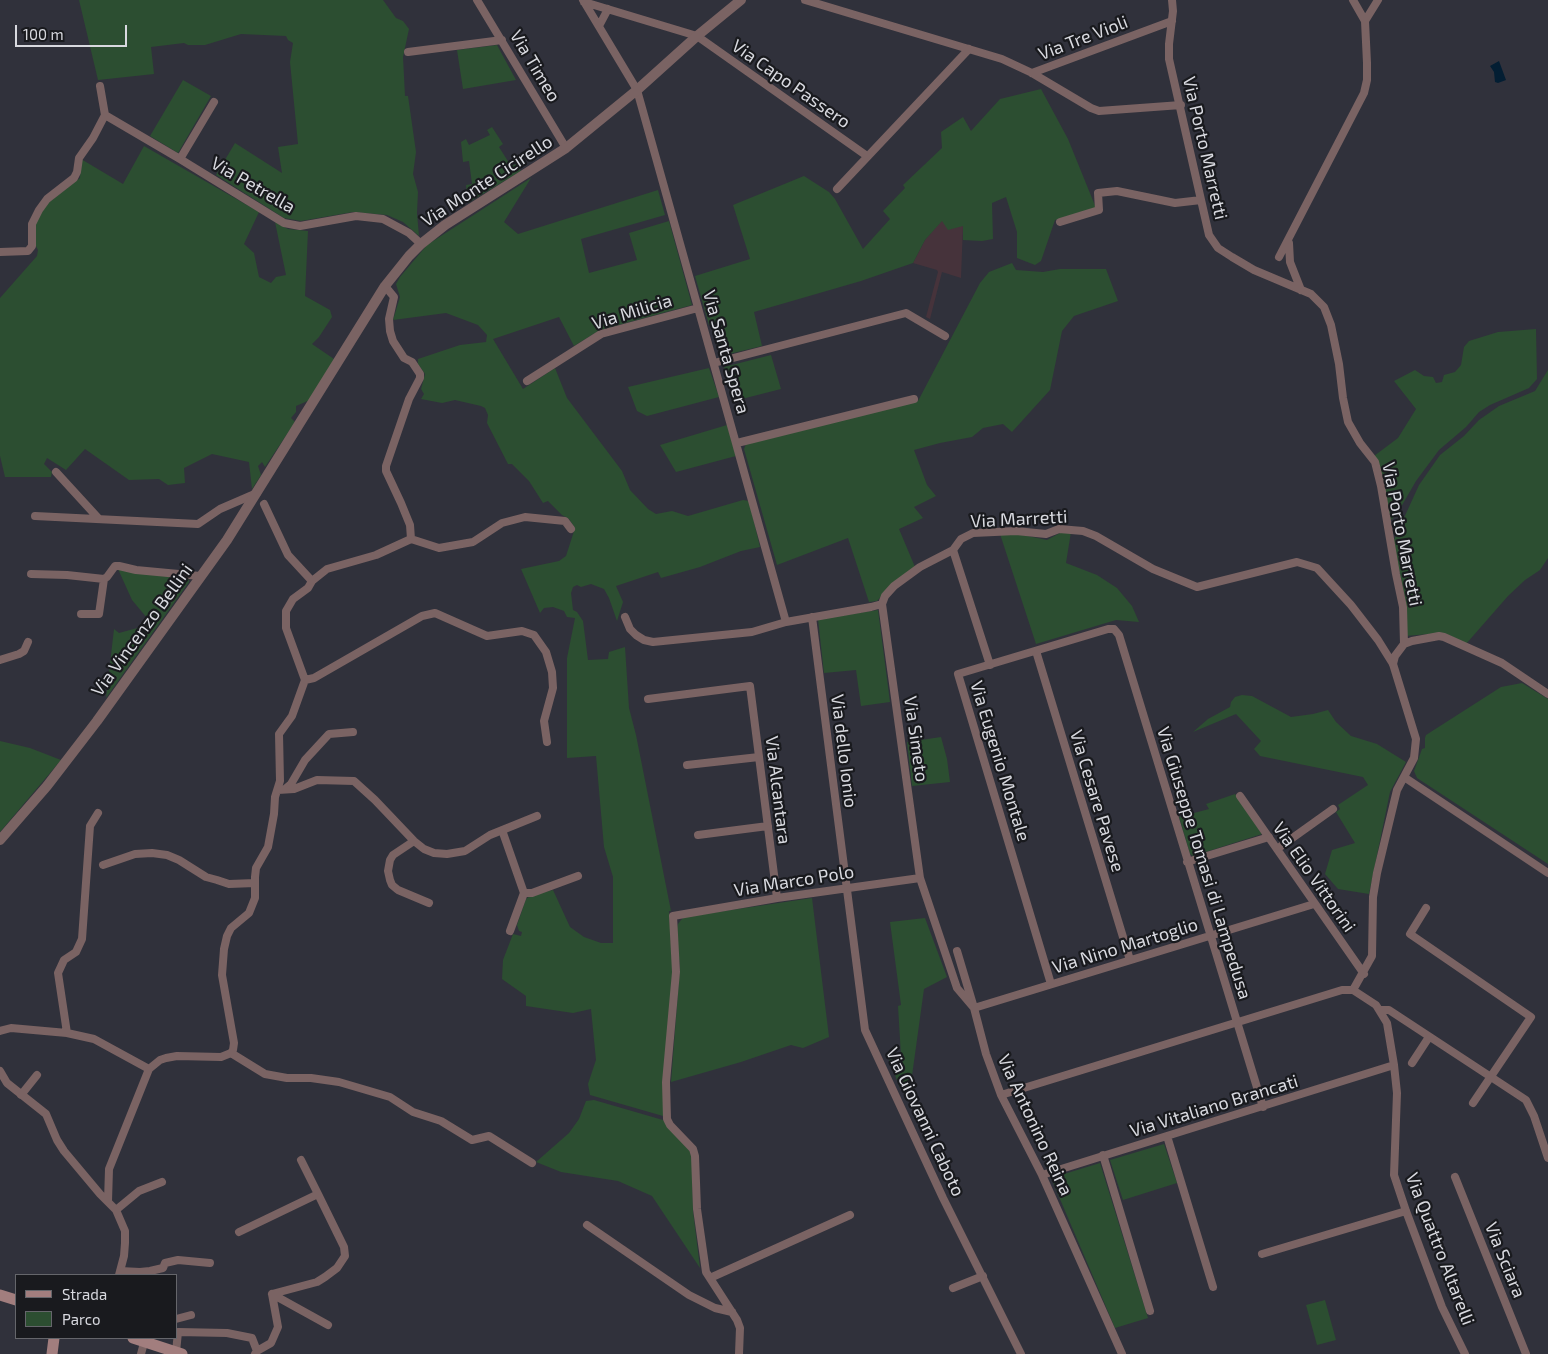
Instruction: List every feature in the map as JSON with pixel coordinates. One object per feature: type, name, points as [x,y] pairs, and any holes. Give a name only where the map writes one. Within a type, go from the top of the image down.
[{"type":"main road","points":[[0,1295],[15,1300]]},
{"type":"main road","points":[[52,1354],[54,1339]]},
{"type":"main road","points":[[142,1340],[179,1353]]},
{"type":"street","name":"Via Timeo","points":[[477,0],[566,148]]},
{"type":"street","name":"Via Monte Cicirello","points":[[296,429],[385,286],[421,244],[445,225],[566,148],[637,90],[697,36],[741,0]]},
{"type":"street","points":[[805,0],[1002,59],[1032,73],[1091,108],[1099,110],[1181,105]]},
{"type":"street","name":"Via Porto Marretti","points":[[1172,0],[1169,44],[1170,59],[1209,235],[1218,248],[1254,270],[1311,294],[1324,307],[1331,325],[1348,422],[1375,462],[1396,574],[1404,606],[1404,644]]},
{"type":"street","points":[[1279,257],[1292,228],[1364,93],[1367,80],[1365,21],[1353,0]]},
{"type":"street","points":[[1365,21],[1378,0]]},
{"type":"street","name":"Via Capo Passero","points":[[584,1],[697,36],[867,156]]},
{"type":"street","name":"Via Santa Spera","points":[[584,1],[637,90],[786,622]]},
{"type":"street","points":[[599,26],[608,9]]},
{"type":"street","name":"Via Tre Violi","points":[[1032,73],[1172,21]]},
{"type":"street","points":[[408,52],[502,40]]},
{"type":"street","points":[[837,189],[969,49]]},
{"type":"street","points":[[0,252],[28,251],[32,246],[32,224],[39,210],[47,199],[74,178],[79,158],[105,116],[100,86]]},
{"type":"street","points":[[180,159],[214,102]]},
{"type":"street","name":"Via Petrella","points":[[105,116],[180,159],[284,223],[300,226],[356,216],[383,219],[409,233],[421,244]]},
{"type":"street","points":[[1060,222],[1099,210],[1098,193],[1117,191],[1175,203],[1201,200]]},
{"type":"street","points":[[1289,238],[1290,262],[1301,290]]},
{"type":"street","points":[[385,286],[394,297],[389,319],[393,341],[404,358],[412,362],[420,374],[420,378],[409,399],[386,466],[386,471],[410,525],[411,538]]},
{"type":"street","name":"Via Milicia","points":[[527,381],[601,334],[698,308]]},
{"type":"street","points":[[714,364],[906,313],[945,336]]},
{"type":"street","points":[[737,443],[914,399]]},
{"type":"street","name":"Via Vincenzo Bellini","points":[[0,840],[47,786],[97,721],[227,540],[296,429]]},
{"type":"street","points":[[56,472],[98,519]]},
{"type":"street","points":[[35,516],[198,524],[220,508],[257,493]]},
{"type":"street","points":[[264,504],[288,555],[312,581]]},
{"type":"street","points":[[281,790],[279,734],[292,716],[305,680],[286,628],[285,618],[288,605],[308,588],[312,581],[328,569],[376,555],[411,538],[439,548],[473,542],[502,523],[525,517],[565,521],[571,529]]},
{"type":"street","name":"Via Marretti","points":[[882,604],[885,596],[894,586],[920,567],[953,550],[960,538],[973,533],[1016,531],[1046,534],[1059,529],[1082,531],[1096,536],[1153,569],[1197,587],[1296,562],[1317,568],[1351,605],[1378,640],[1393,664],[1416,739],[1414,758],[1397,790],[1377,873],[1373,897],[1372,956],[1364,974],[1353,990]]},
{"type":"street","points":[[953,550],[990,665]]},
{"type":"street","points":[[81,614],[100,614],[104,579],[116,566],[136,570],[200,576]]},
{"type":"street","points":[[31,574],[104,579]]},
{"type":"street","points":[[625,617],[630,629],[636,635],[644,640],[653,642],[752,632],[786,622],[882,604]]},
{"type":"street","name":"Via Simeto","points":[[882,604],[920,878]]},
{"type":"street","points":[[305,680],[314,678],[422,616],[435,614],[487,636],[522,631],[534,636],[546,652],[552,672],[553,688],[544,721],[547,742]]},
{"type":"street","name":"Via dello Ionio","points":[[812,617],[846,888]]},
{"type":"street","name":"Via Eugenio Montale","points":[[1051,984],[958,674],[1108,629],[1114,629]]},
{"type":"street","name":"Via Giuseppe Tomasi di Lampedusa","points":[[1114,629],[1119,635],[1263,1107]]},
{"type":"street","points":[[1393,664],[1395,656],[1404,644],[1438,636],[1444,637],[1502,663],[1548,694]]},
{"type":"street","points":[[0,660],[19,654],[24,650],[28,642]]},
{"type":"street","name":"Via Cesare Pavese","points":[[1036,651],[1130,960]]},
{"type":"street","name":"Via Alcantara","points":[[648,699],[750,686],[777,898]]},
{"type":"street","points":[[231,1053],[234,1044],[222,975],[224,949],[231,928],[249,913],[255,898],[258,863],[268,847],[275,797],[281,790],[291,784],[305,760],[329,734],[353,732]]},
{"type":"street","points":[[687,765],[759,757]]},
{"type":"street","points":[[1404,777],[1548,873]]},
{"type":"street","points":[[281,790],[294,789],[317,780],[354,781],[414,841],[424,849],[434,853],[464,852],[490,835],[537,816]]},
{"type":"street","name":"Via Elio Vittorini","points":[[1240,796],[1364,974]]},
{"type":"street","points":[[1277,849],[1333,809]]},
{"type":"street","points":[[67,1033],[58,973],[64,960],[76,952],[82,939],[90,826],[98,813]]},
{"type":"street","points":[[698,835],[768,826]]},
{"type":"street","points":[[502,830],[524,893],[510,931]]},
{"type":"street","points":[[1187,862],[1269,837]]},
{"type":"street","points":[[414,841],[393,855],[388,871],[390,880],[392,885],[398,890],[429,903]]},
{"type":"street","points":[[103,865],[135,854],[152,853],[167,855],[179,860],[206,877],[229,884],[255,883]]},
{"type":"street","points":[[524,893],[532,893],[578,876]]},
{"type":"street","name":"Via Marco Polo","points":[[710,1278],[706,1272],[698,1209],[695,1156],[693,1149],[670,1125],[667,1119],[666,1082],[676,972],[673,916],[777,898],[920,878]]},
{"type":"street","name":"Via Antonino Reina","points":[[920,878],[957,988],[974,1008],[986,1054],[1002,1095],[1042,1175],[1122,1354]]},
{"type":"street","name":"Via Giovanni Caboto","points":[[846,888],[865,1030],[943,1198],[1021,1354]]},
{"type":"street","name":"Via Nino Martoglio","points":[[974,1008],[1314,904]]},
{"type":"street","points":[[1426,908],[1410,934],[1531,1017],[1473,1103]]},
{"type":"street","points":[[957,951],[974,1008]]},
{"type":"street","points":[[1002,1095],[1342,990],[1353,990],[1376,1004],[1380,1010],[1389,1010],[1526,1100],[1534,1116],[1548,1158]]},
{"type":"street","name":"Via Quattro Altarelli","points":[[1380,1010],[1387,1023],[1397,1093],[1394,1175],[1442,1307],[1465,1354]]},
{"type":"street","points":[[0,1031],[11,1028],[67,1033],[94,1040],[149,1069]]},
{"type":"street","points":[[1412,1063],[1429,1037]]},
{"type":"street","points":[[108,1201],[109,1169],[149,1069],[160,1060],[176,1056],[221,1056],[231,1053],[265,1074],[287,1078],[311,1078],[339,1082],[390,1097],[413,1112],[441,1121],[472,1140],[489,1136],[532,1163]]},
{"type":"street","name":"Via Vitaliano Brancati","points":[[1042,1175],[1394,1065]]},
{"type":"street","points":[[0,1071],[7,1083],[46,1114],[57,1140],[64,1150],[116,1210],[125,1231],[124,1256],[119,1273],[150,1271],[163,1268],[165,1263],[178,1260],[210,1263]]},
{"type":"street","points":[[21,1095],[37,1075]]},
{"type":"street","points":[[1167,1136],[1213,1286]]},
{"type":"street","points":[[1103,1155],[1150,1311]]},
{"type":"street","points":[[272,1294],[317,1282],[337,1268],[345,1256],[344,1247],[301,1160]]},
{"type":"street","name":"Via Sciara","points":[[1456,1177],[1526,1354]]},
{"type":"street","points":[[116,1210],[132,1195],[162,1182]]},
{"type":"street","points":[[239,1232],[318,1194]]},
{"type":"street","points":[[1262,1254],[1406,1211]]},
{"type":"street","points":[[739,1354],[740,1328],[710,1278],[850,1215]]},
{"type":"street","points":[[587,1225],[689,1295],[715,1308],[732,1312]]},
{"type":"street","points":[[953,1288],[983,1276]]},
{"type":"street","points":[[272,1294],[328,1325]]},
{"type":"street","points":[[179,1353],[178,1332],[227,1333],[252,1338],[256,1352],[271,1343],[278,1327],[272,1294]]},
{"type":"street","points":[[178,1320],[191,1315]]},
{"type":"street","points":[[141,1354],[142,1340]]},
{"type":"shaded area","points":[[942,220],[963,226],[961,278],[942,272],[930,319],[926,317],[938,272],[937,270],[913,263],[925,240]]},
{"type":"green space","points":[[79,0],[383,0],[396,18],[403,21],[409,29],[403,57],[405,96],[408,96],[416,152],[413,174],[418,192],[419,236],[403,222],[387,215],[353,212],[301,221],[284,218],[216,175],[235,143],[282,173],[278,147],[298,144],[290,62],[293,43],[286,36],[241,34],[205,45],[188,45],[184,43],[151,47],[154,74],[98,80]]},
{"type":"green space","points":[[497,45],[516,80],[463,89],[457,50]]},
{"type":"green space","points":[[183,80],[211,96],[178,153],[150,136]]},
{"type":"green space","points":[[1041,89],[1068,139],[1096,208],[1055,220],[1041,261],[1035,265],[1017,258],[1017,232],[1006,197],[992,203],[993,239],[982,241],[963,240],[963,226],[948,230],[942,221],[925,240],[913,263],[861,281],[754,312],[762,346],[721,356],[712,325],[709,325],[695,276],[750,259],[733,205],[804,176],[829,192],[835,199],[863,249],[890,219],[883,211],[905,188],[903,185],[942,148],[941,132],[963,117],[971,131],[1000,99]]},
{"type":"green space","points":[[492,127],[503,144],[499,147],[511,166],[516,164],[521,171],[468,203],[466,185],[472,184],[469,161],[463,162],[461,142],[466,139],[469,145],[490,135],[487,130]]},
{"type":"green space","points":[[144,146],[259,212],[244,244],[254,253],[259,277],[271,283],[276,277],[286,275],[275,222],[288,229],[308,231],[305,296],[330,310],[332,317],[312,344],[334,359],[310,400],[296,406],[296,412],[291,418],[295,422],[265,467],[262,462],[258,466],[261,475],[252,489],[249,462],[212,454],[184,468],[185,483],[168,485],[159,479],[129,480],[85,449],[66,470],[47,458],[44,464],[52,472],[51,477],[5,477],[0,456],[0,298],[37,256],[38,250],[35,244],[34,226],[40,211],[80,178],[81,159],[123,184]]},
{"type":"green space","points":[[531,178],[504,222],[518,234],[658,190],[665,215],[581,239],[589,273],[637,260],[629,233],[669,221],[692,305],[600,330],[574,346],[559,317],[493,339],[523,389],[555,368],[567,398],[622,471],[630,490],[648,509],[656,514],[672,511],[688,516],[743,500],[749,501],[760,547],[741,551],[700,567],[661,578],[658,572],[616,586],[623,602],[617,621],[604,589],[591,584],[581,587],[577,585],[573,587],[571,593],[573,610],[577,612],[583,621],[588,660],[608,659],[609,652],[625,647],[629,708],[671,911],[669,911],[673,973],[663,1080],[663,1116],[590,1095],[588,1084],[596,1060],[591,1009],[573,1013],[526,1006],[526,996],[502,979],[503,960],[513,934],[521,936],[522,932],[519,931],[517,925],[526,899],[530,896],[553,890],[570,927],[584,937],[601,943],[613,943],[613,877],[604,847],[596,756],[567,758],[567,658],[575,618],[567,617],[564,611],[553,607],[544,608],[540,613],[521,569],[559,561],[566,556],[575,528],[569,519],[562,515],[548,501],[543,503],[529,481],[512,464],[508,464],[487,423],[488,415],[485,408],[455,400],[442,403],[421,399],[424,394],[421,389],[425,374],[418,364],[418,359],[460,345],[486,342],[487,335],[478,325],[446,313],[393,320],[400,297],[396,284],[427,245]]},
{"type":"green space","points":[[1012,263],[1016,270],[1043,272],[1060,269],[1106,269],[1118,301],[1074,316],[1062,331],[1050,390],[1012,432],[1003,424],[983,428],[972,437],[914,450],[927,485],[936,496],[914,507],[923,518],[899,529],[915,567],[892,584],[877,601],[869,602],[848,538],[777,565],[744,449],[746,444],[918,401],[980,283],[989,272]]},
{"type":"green space","points":[[1536,329],[1537,379],[1529,388],[1490,405],[1479,412],[1466,427],[1439,450],[1416,481],[1397,514],[1391,520],[1374,456],[1398,438],[1416,409],[1394,381],[1415,370],[1424,376],[1433,377],[1436,383],[1442,382],[1444,375],[1455,372],[1461,365],[1464,347],[1469,341],[1498,332]]},
{"type":"green space","points":[[771,355],[781,389],[734,401],[724,367]]},
{"type":"green space","points":[[709,368],[719,397],[647,416],[637,411],[628,387]]},
{"type":"green space","points":[[1548,370],[1548,558],[1540,570],[1525,580],[1508,596],[1466,644],[1442,633],[1405,636],[1406,603],[1393,542],[1419,485],[1440,455],[1464,436],[1479,420],[1499,406],[1535,391]]},
{"type":"green space","points":[[727,425],[736,456],[676,472],[660,445]]},
{"type":"green space","points":[[1071,532],[1066,563],[1097,575],[1117,588],[1132,606],[1139,622],[1116,620],[1036,644],[1000,534],[1018,534],[1047,540],[1060,533]]},
{"type":"green space","points":[[118,569],[185,577],[189,579],[189,582],[106,698],[114,629],[119,633],[152,624],[132,600]]},
{"type":"green space","points":[[878,610],[890,702],[861,706],[856,670],[824,673],[818,619]]},
{"type":"green space","points":[[1522,683],[1548,699],[1548,864],[1417,778],[1414,771],[1422,749],[1425,748],[1426,735],[1501,687]]},
{"type":"green space","points":[[1242,695],[1252,696],[1291,717],[1328,710],[1336,722],[1351,736],[1377,744],[1406,762],[1390,792],[1369,894],[1338,889],[1325,874],[1332,850],[1355,843],[1336,812],[1340,809],[1338,805],[1368,785],[1363,777],[1260,756],[1254,749],[1261,741],[1236,714],[1193,732],[1208,719],[1230,707],[1235,697]]},
{"type":"green space","points":[[941,737],[947,759],[950,782],[912,786],[907,742]]},
{"type":"green space","points":[[0,741],[30,748],[61,760],[0,832]]},
{"type":"green space","points":[[1235,794],[1262,834],[1193,856],[1190,854],[1179,817],[1209,809],[1206,804]]},
{"type":"green space","points":[[812,898],[829,1037],[803,1048],[791,1045],[741,1062],[671,1082],[680,967],[676,932],[681,920],[684,917]]},
{"type":"green space","points":[[925,918],[947,977],[924,989],[911,1083],[900,1088],[889,1060],[901,1056],[898,1006],[901,1005],[890,922]]},
{"type":"green space","points":[[594,1100],[663,1120],[690,1151],[692,1160],[693,1211],[700,1268],[652,1196],[618,1181],[561,1172],[536,1162],[569,1133],[579,1119],[586,1101]]},
{"type":"green space","points":[[1164,1144],[1177,1183],[1123,1200],[1110,1160]]},
{"type":"green space","points":[[1100,1163],[1148,1318],[1115,1328],[1051,1178]]},
{"type":"green space","points":[[1325,1300],[1336,1340],[1317,1345],[1306,1305]]},
{"type":"water","points":[[1499,61],[1506,80],[1498,83],[1495,82],[1494,72],[1490,66]]}]
